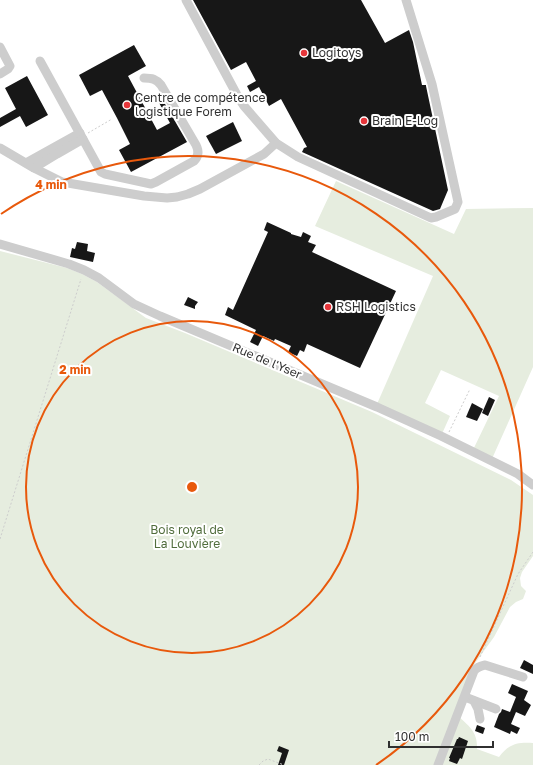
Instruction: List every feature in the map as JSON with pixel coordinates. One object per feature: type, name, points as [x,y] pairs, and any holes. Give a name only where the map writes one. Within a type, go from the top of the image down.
[{"type":"street","points":[[186,0],[237,96],[276,143],[298,157],[430,218],[455,209],[458,202],[432,84],[406,0]]},
{"type":"street","points":[[0,47],[10,66],[0,74]]},
{"type":"street","points":[[40,61],[99,168],[105,174],[151,184],[194,161],[198,155],[198,148],[161,85],[155,79],[144,78]]},
{"type":"street","points":[[34,168],[57,154],[81,136]]},
{"type":"street","points":[[26,163],[81,136]]},
{"type":"street","points":[[0,148],[62,182],[144,196],[167,198],[188,194],[264,154],[276,143]]},
{"type":"street","name":"Rue de l'Yser","points":[[0,244],[69,264],[84,270],[99,278],[134,304],[377,407],[446,438],[518,474],[533,485]]},
{"type":"street","points":[[438,765],[474,670],[479,666],[485,665],[523,677]]},
{"type":"street","points":[[464,697],[496,709]]},
{"type":"street","points":[[474,701],[478,709],[480,719]]},
{"type":"path","points":[[81,136],[112,120]]},
{"type":"path","points":[[0,539],[82,274]]},
{"type":"path","points":[[446,438],[470,389]]},
{"type":"path","points":[[480,657],[518,574],[533,552]]},
{"type":"path","points":[[259,765],[268,759],[284,765]]},
{"type":"green space","points":[[336,181],[454,234],[466,209],[533,208],[533,367],[491,461],[472,452],[499,396],[441,370],[425,403],[450,416],[441,436],[377,404],[433,276],[315,226]]},
{"type":"green space","name":"Bois royal de La Louvière","points":[[0,251],[67,268],[82,274],[97,282],[146,318],[372,412],[511,480],[533,495],[533,556],[522,572],[520,578],[521,586],[526,591],[523,599],[510,607],[494,637],[473,666],[457,715],[472,730],[476,738],[477,749],[499,757],[506,749],[514,745],[533,743],[533,765],[0,765]]},
{"type":"building","points":[[193,0],[361,0],[385,43],[409,30],[422,85],[426,85],[448,190],[440,209],[433,211],[302,152],[304,148],[307,147],[281,99],[269,106],[259,87],[250,92],[247,86],[256,81],[246,62],[231,70]]},
{"type":"building","name":"Centre de compétence logistique Forem","points":[[134,45],[146,66],[128,76],[157,130],[170,123],[157,99],[161,97],[187,142],[131,172],[119,150],[130,144],[102,90],[90,96],[79,75]]},
{"type":"building","points":[[27,76],[48,115],[26,127],[20,116],[0,127],[0,118],[16,109],[5,88]]},
{"type":"building","points":[[233,122],[242,141],[216,154],[206,136]]},
{"type":"building","name":"RSH Logistics","points":[[267,222],[291,234],[301,237],[303,232],[311,236],[308,242],[316,245],[312,252],[396,291],[360,368],[307,344],[304,352],[300,350],[297,356],[288,352],[291,346],[275,339],[274,341],[263,336],[258,346],[250,342],[256,330],[225,315],[228,307],[233,310],[268,232],[264,230]]},
{"type":"building","points":[[77,242],[88,244],[87,251],[95,253],[93,262],[70,257],[72,248],[75,249]]},
{"type":"building","points":[[188,297],[198,302],[195,309],[184,305]]},
{"type":"building","points":[[489,397],[495,400],[488,416],[482,413]]},
{"type":"building","points":[[472,403],[483,409],[477,421],[466,417]]},
{"type":"building","points":[[524,660],[533,665],[533,674],[520,668]]},
{"type":"building","points":[[512,684],[528,691],[524,700],[531,705],[525,716],[516,712],[511,724],[520,728],[517,734],[511,731],[510,734],[494,727],[502,709],[510,712],[516,697],[508,693]]},
{"type":"building","points":[[477,725],[485,728],[483,734],[475,731]]},
{"type":"building","points":[[459,737],[468,741],[462,759],[460,758],[457,764],[449,761],[449,758]]},
{"type":"building","points":[[279,746],[289,750],[284,765],[278,765],[282,753],[277,751]]},
{"type":"place","name":"Logitoys","points":[[304,53]]},
{"type":"place","name":"Centre de compétence logistique Forem","points":[[127,105]]},
{"type":"place","name":"Brain E-Log","points":[[364,121]]},
{"type":"place","name":"RSH Logistics","points":[[328,307]]}]
